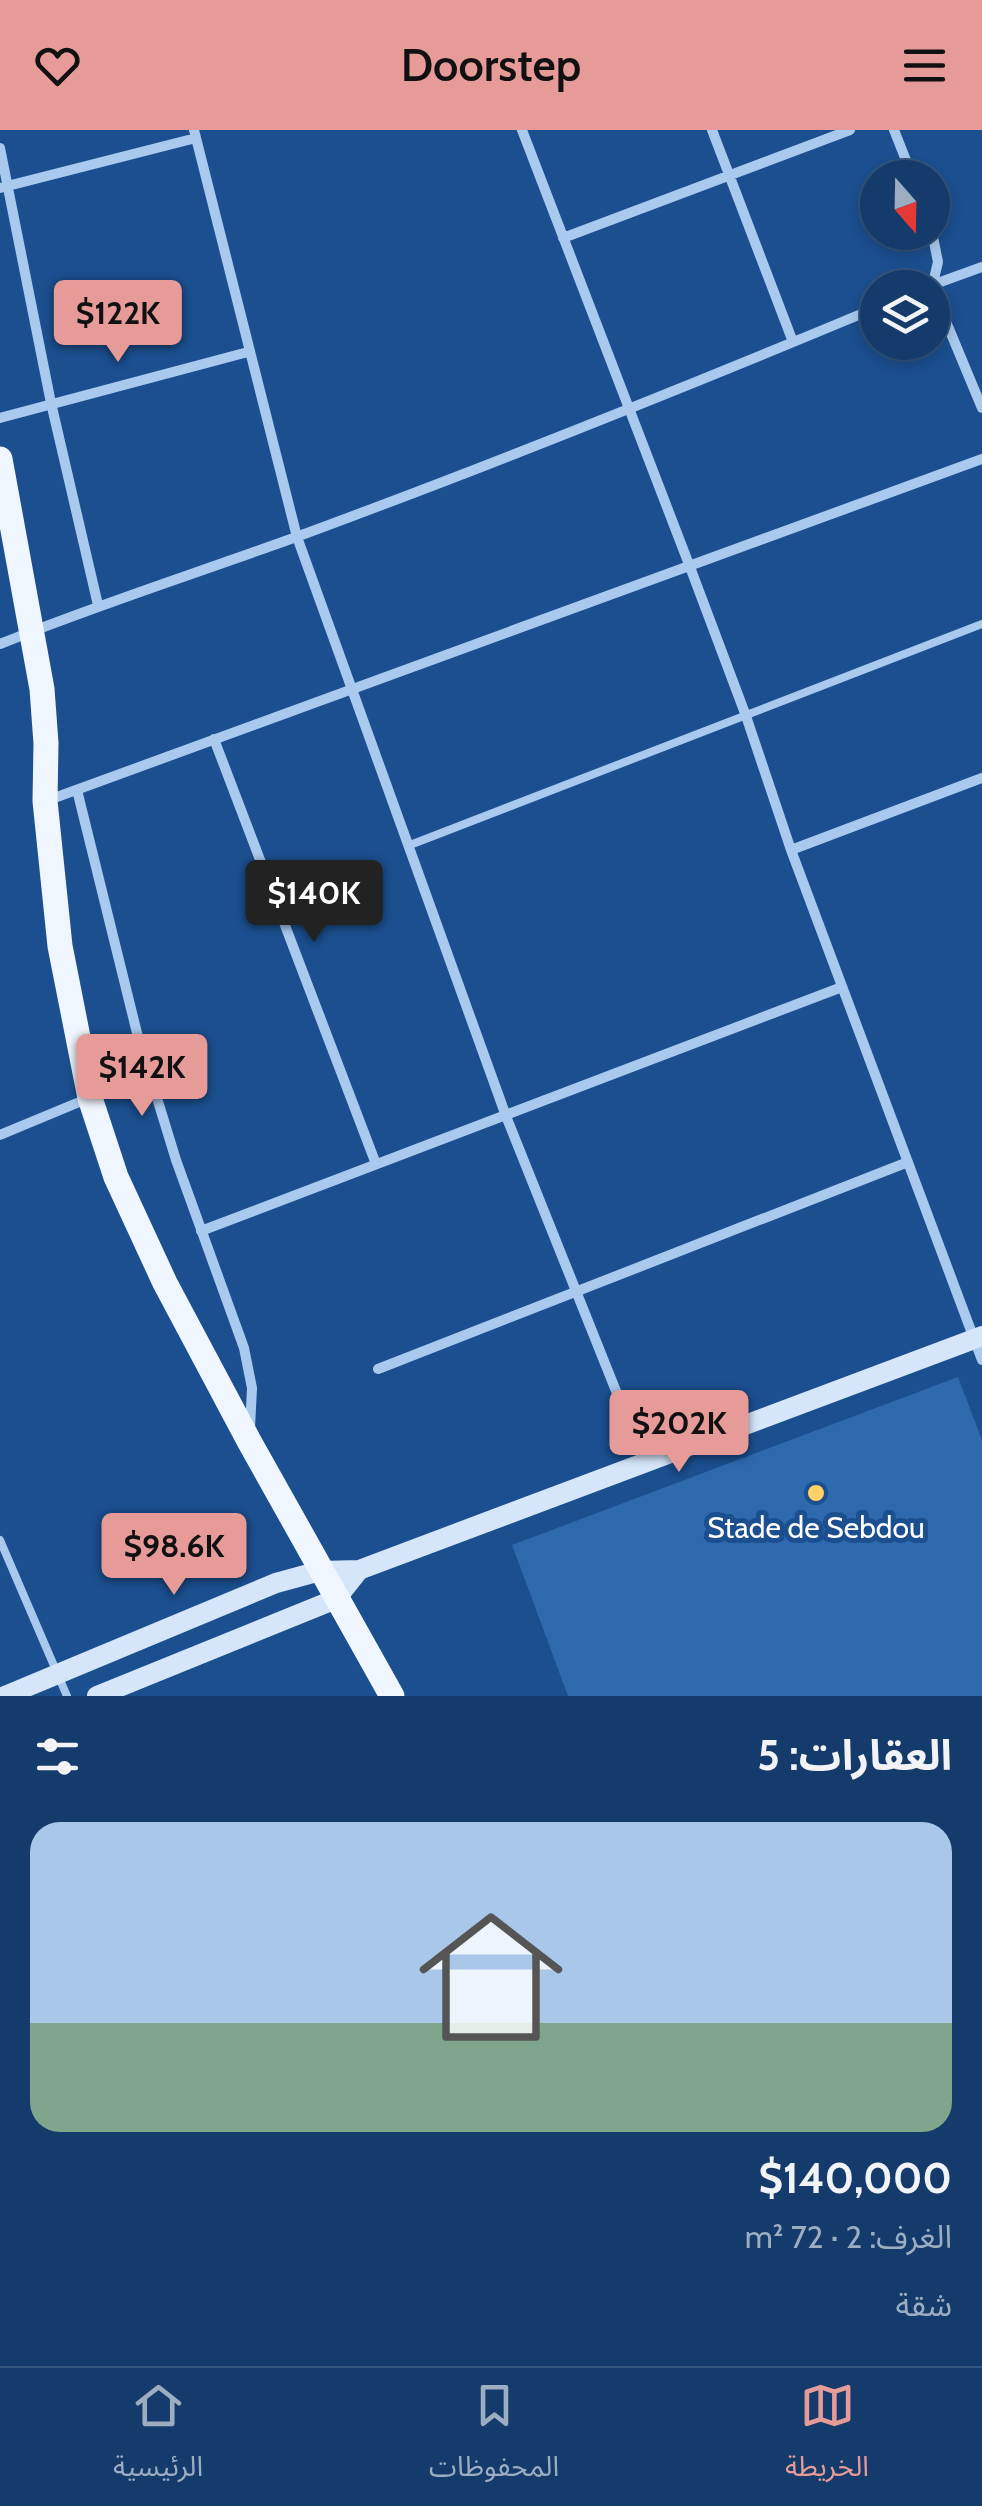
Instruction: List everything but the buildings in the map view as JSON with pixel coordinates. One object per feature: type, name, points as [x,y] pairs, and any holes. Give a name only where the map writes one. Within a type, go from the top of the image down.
[{"type":"main road","points":[[0,458],[6,518],[33,630],[46,743],[45,801],[60,946],[90,1098],[116,1177],[157,1265],[249,1441],[392,1696]]},
{"type":"main road","points":[[5,1696],[276,1583],[320,1571],[359,1570],[978,1338]]},
{"type":"main road","points":[[96,1696],[336,1599],[359,1570]]},
{"type":"street","points":[[522,130],[746,716],[790,850],[978,1338],[982,1360]]},
{"type":"street","points":[[712,130],[793,342]]},
{"type":"street","points":[[563,238],[850,130]]},
{"type":"street","points":[[894,130],[906,160]]},
{"type":"street","points":[[4,187],[195,134],[297,537],[506,1116],[644,1461]]},
{"type":"street","points":[[0,148],[4,187],[98,605]]},
{"type":"street","points":[[950,279],[982,267]]},
{"type":"street","points":[[0,644],[98,605],[297,537],[629,410],[860,314]]},
{"type":"street","points":[[950,334],[982,408]]},
{"type":"street","points":[[0,418],[248,352]]},
{"type":"street","points":[[45,801],[982,459]]},
{"type":"street","points":[[214,739],[376,1164]]},
{"type":"street","points":[[790,850],[982,778]]},
{"type":"street","points":[[77,790],[137,1033],[200,1231],[244,1348],[252,1388],[249,1441]]},
{"type":"street","points":[[200,1231],[842,987]]},
{"type":"street","points":[[0,1136],[90,1098]]},
{"type":"street","points":[[378,1369],[908,1162]]},
{"type":"lane","points":[[410,846],[982,624]]},
{"type":"lane","points":[[0,1540],[67,1696]]},
{"type":"shaded area","name":"Stade de Sebdou","points":[[958,1377],[982,1440],[982,1696],[568,1696],[512,1545]]},
{"type":"place","name":"Stade de Sebdou","points":[[816,1493]]}]
